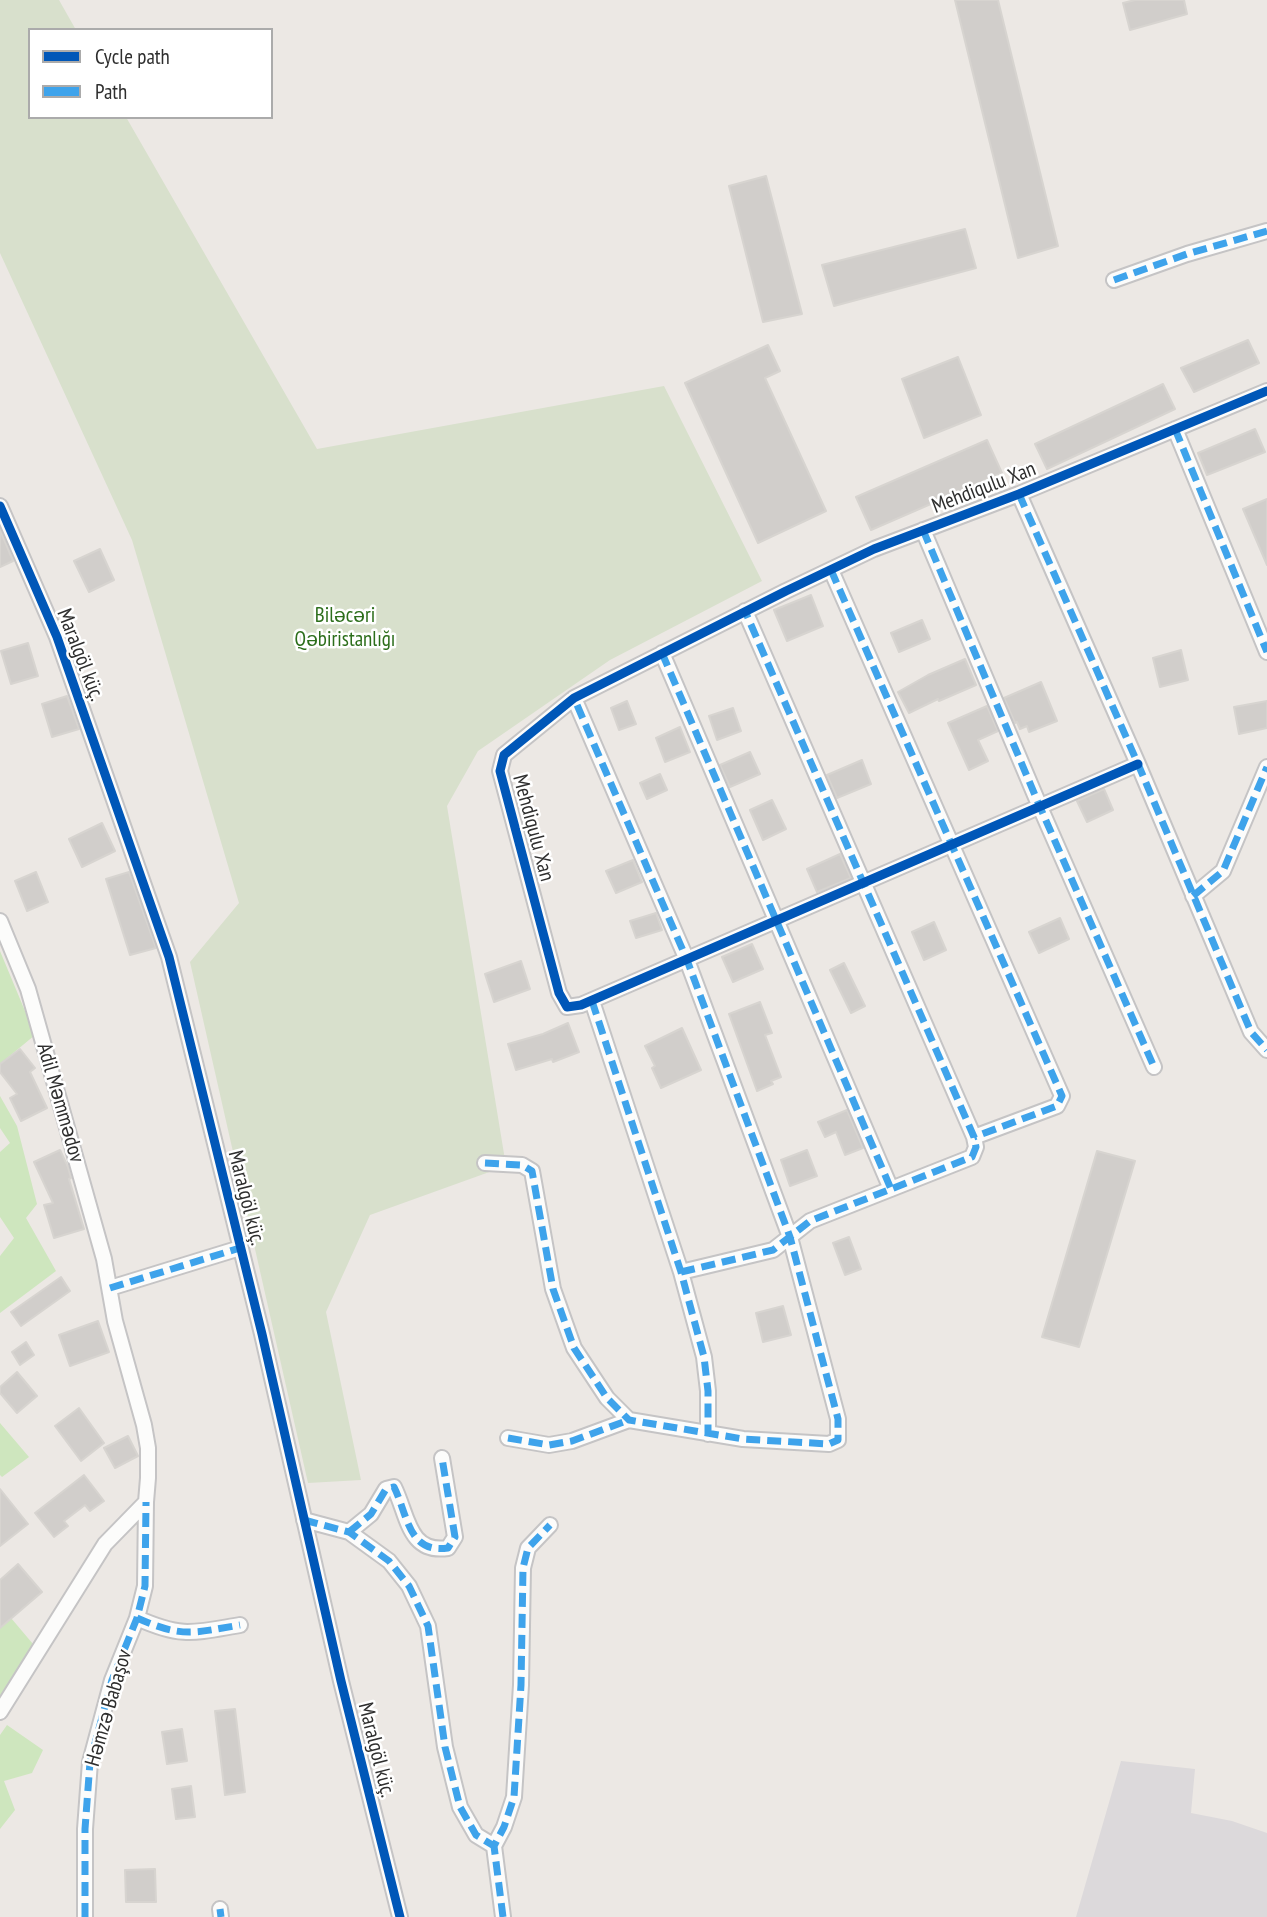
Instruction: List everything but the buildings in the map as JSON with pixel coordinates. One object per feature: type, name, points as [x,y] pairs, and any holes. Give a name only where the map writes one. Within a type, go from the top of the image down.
[{"type":"street","points":[[1114,280],[1187,254],[1267,231]]},
{"type":"street","name":"Mehdiqulu Xan","points":[[1138,764],[592,1001],[567,1007],[559,993],[500,771],[505,755],[574,698],[745,611],[874,550],[1019,494],[1267,391]]},
{"type":"street","points":[[1175,429],[1267,652]]},
{"type":"street","points":[[1019,494],[1138,764],[1251,1032],[1267,1050]]},
{"type":"street","name":"Maralgöl küç.","points":[[0,506],[57,637],[169,957],[341,1681],[400,1917]]},
{"type":"street","points":[[923,530],[1154,1067]]},
{"type":"street","points":[[831,570],[1062,1096],[1057,1105],[974,1137]]},
{"type":"street","points":[[681,1272],[773,1250],[810,1221],[972,1157],[976,1147],[974,1137],[745,611]]},
{"type":"street","points":[[662,653],[891,1189]]},
{"type":"street","points":[[508,1438],[549,1446],[572,1441],[629,1420],[743,1439],[829,1444],[838,1440],[838,1419],[790,1237],[687,960],[574,698]]},
{"type":"street","points":[[1194,896],[1223,871],[1267,767]]},
{"type":"street","name":"Adil Məmmədov","points":[[0,921],[28,989],[110,1288]]},
{"type":"street","points":[[592,1001],[681,1272],[704,1357],[708,1391],[708,1434]]},
{"type":"street","points":[[485,1163],[522,1165],[532,1171],[553,1289],[574,1348],[607,1398],[629,1420]]},
{"type":"street","points":[[110,1288],[240,1248]]},
{"type":"street","name":"Həmzə Babaşov","points":[[85,1917],[85,1829],[90,1762],[112,1680],[137,1618],[145,1586],[148,1448],[115,1321],[110,1288]]},
{"type":"street","points":[[349,1532],[370,1514],[386,1489],[394,1487],[415,1539],[436,1550],[448,1548],[455,1537],[442,1458]]},
{"type":"street","points":[[0,1712],[105,1544],[146,1502]]},
{"type":"street","points":[[304,1520],[349,1532],[389,1561],[409,1586],[429,1626],[444,1746],[460,1807],[477,1835],[494,1846]]},
{"type":"street","points":[[503,1917],[494,1846],[514,1797],[521,1685],[523,1569],[528,1548],[550,1525]]},
{"type":"street","points":[[137,1618],[165,1631],[190,1634],[240,1625]]},
{"type":"shaded area","points":[[1121,1761],[1195,1769],[1191,1813],[1232,1821],[1267,1833],[1267,1917],[1076,1917]]},
{"type":"green space","name":"Biləcəri Qəbiristanlığı","points":[[0,0],[59,0],[75,28],[28,28],[28,119],[127,119],[317,449],[664,386],[762,581],[610,660],[478,751],[447,806],[506,1166],[370,1215],[326,1312],[361,1480],[308,1483],[190,962],[239,903],[132,540],[0,253]]},
{"type":"green space","points":[[0,951],[35,1035],[0,1064]]},
{"type":"green space","points":[[0,1096],[17,1126],[37,1204],[26,1218],[56,1271],[0,1313],[0,1256],[14,1238],[0,1217],[0,1152],[10,1143],[0,1128]]},
{"type":"green space","points":[[0,1423],[29,1457],[2,1477],[0,1475]]},
{"type":"green space","points":[[11,1618],[33,1644],[0,1697],[0,1628]]},
{"type":"green space","points":[[7,1725],[43,1750],[32,1773],[4,1781],[15,1810],[0,1829],[0,1735]]},
{"type":"marked path","points":[[1114,280],[1187,254],[1267,231]]},
{"type":"marked path","points":[[1175,429],[1267,652]]},
{"type":"marked path","points":[[1019,494],[1138,764],[1251,1032],[1267,1050]]},
{"type":"marked path","points":[[923,530],[1154,1067]]},
{"type":"marked path","points":[[831,570],[1062,1096],[1057,1106],[974,1137]]},
{"type":"marked path","points":[[681,1272],[773,1250],[810,1221],[972,1157],[976,1147],[974,1137],[745,611]]},
{"type":"marked path","points":[[662,653],[891,1189]]},
{"type":"marked path","points":[[485,1163],[522,1165],[532,1171],[553,1289],[574,1348],[607,1398],[629,1420],[743,1439],[829,1444],[838,1440],[838,1419],[790,1237],[687,960],[574,698]]},
{"type":"marked path","points":[[1193,896],[1223,871],[1267,767]]},
{"type":"marked path","points":[[592,1001],[681,1272],[704,1357],[708,1391],[708,1434]]},
{"type":"marked path","points":[[110,1288],[240,1248]]},
{"type":"marked path","points":[[508,1438],[549,1445],[572,1441],[629,1420]]},
{"type":"marked path","points":[[349,1532],[371,1514],[386,1489],[394,1487],[417,1539],[435,1548],[448,1548],[455,1537],[442,1458]]},
{"type":"marked path","points":[[85,1917],[85,1829],[90,1762],[112,1680],[137,1618],[145,1586],[146,1502]]},
{"type":"marked path","points":[[304,1520],[349,1532],[389,1561],[409,1586],[428,1626],[445,1747],[460,1807],[476,1835],[494,1846]]},
{"type":"marked path","points":[[503,1917],[494,1846],[514,1797],[521,1685],[523,1568],[528,1548],[550,1525]]},
{"type":"marked path","points":[[137,1618],[165,1629],[188,1632],[240,1625]]},
{"type":"marked path","points":[[220,1909],[221,1917]]},
{"type":"cycle path","points":[[1138,764],[581,1005],[567,1007],[559,993],[500,771],[504,755],[574,698],[786,591],[874,549],[1019,494],[1267,391]]},
{"type":"cycle path","points":[[0,506],[57,637],[169,957],[262,1334],[341,1681],[400,1917]]}]
